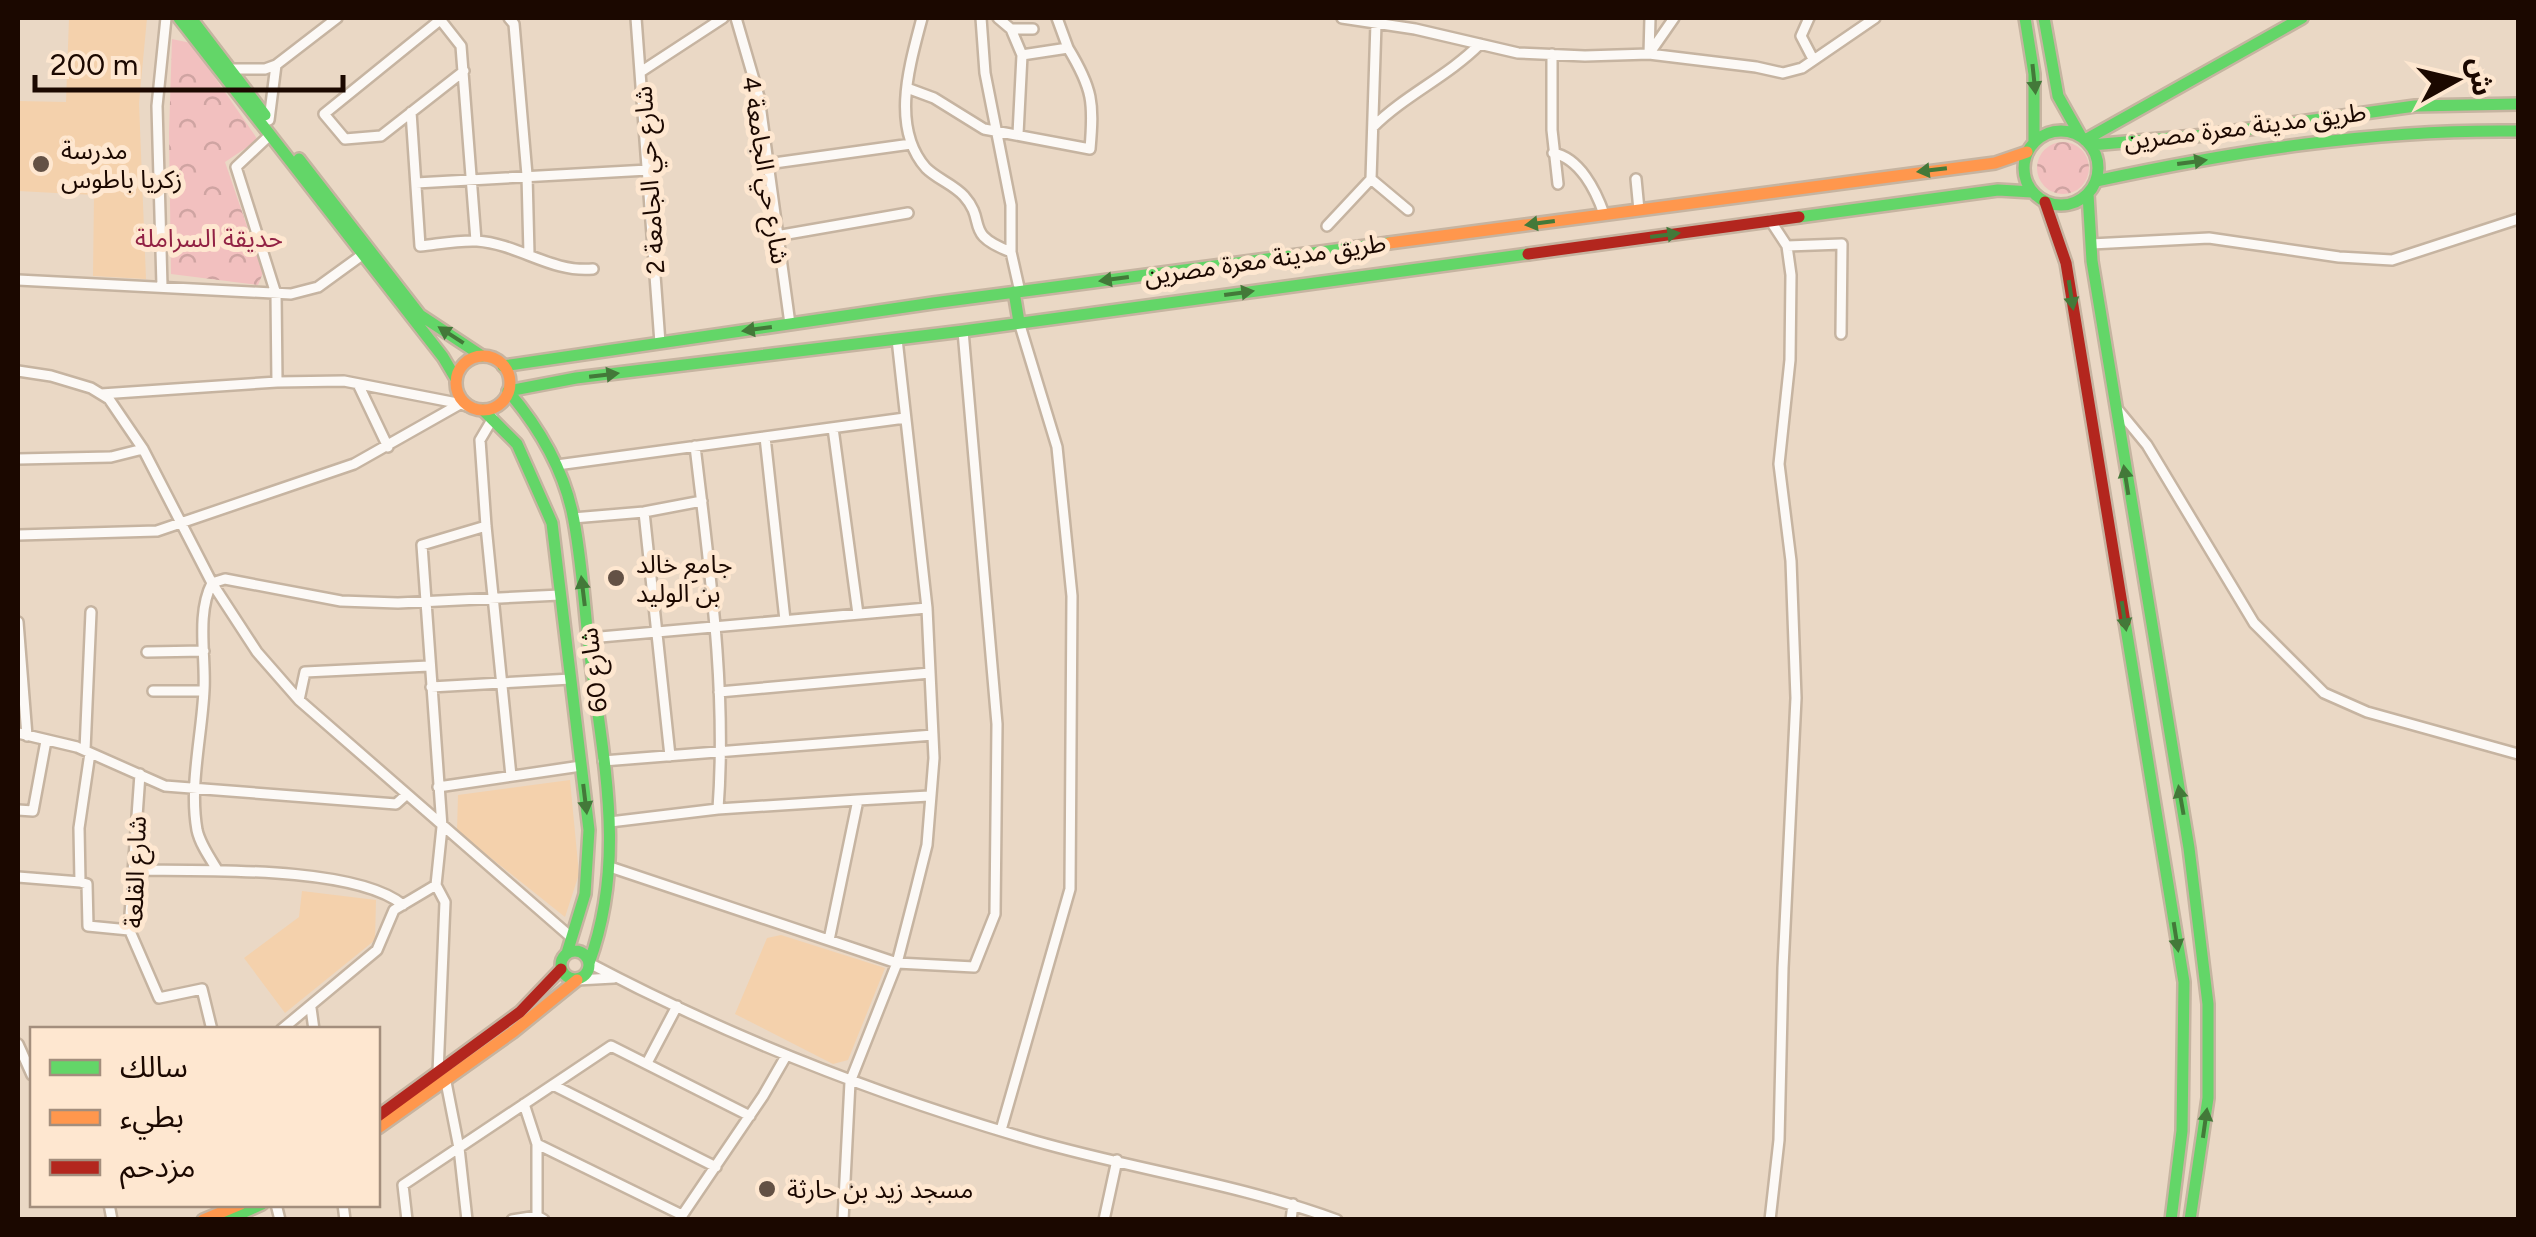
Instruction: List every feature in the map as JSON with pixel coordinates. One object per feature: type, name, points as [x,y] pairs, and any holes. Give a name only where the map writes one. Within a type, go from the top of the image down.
[{"type":"main road","points":[[179,18],[442,357],[456,379],[460,397],[483,412],[500,404],[508,392],[509,379],[503,366],[420,315],[191,18]]},
{"type":"main road","points":[[2025,18],[2034,74],[2031,146],[2024,173],[2032,192],[2045,202],[2068,205],[2088,194],[2096,181],[2098,161],[2058,96],[2044,18]]},
{"type":"main road","points":[[2031,146],[2058,130],[2085,140],[2302,18]]},
{"type":"main road","name":"طريق مدينة معرة مصرين","points":[[2085,140],[2206,135],[2416,106],[2518,104]]},
{"type":"main road","name":"طريق مدينة معرة مصرين","points":[[2096,181],[2152,166],[2364,135],[2422,130],[2518,132]]},
{"type":"main road","name":"طريق مدينة معرة مصرين","points":[[503,366],[1017,292],[1995,162],[2031,146]]},
{"type":"main road","name":"طريق مدينة معرة مصرين","points":[[508,392],[576,378],[963,331],[1998,190],[2032,192]]},
{"type":"main road","points":[[2088,194],[2091,244],[2114,405],[2190,848],[2208,1004],[2208,1098],[2190,1220]]},
{"type":"main road","points":[[2045,202],[2066,263],[2184,982],[2184,1094],[2179,1174],[2171,1220]]},
{"type":"main road","points":[[1017,292],[1019,322]]},
{"type":"main road","points":[[456,379],[465,362],[482,356]]},
{"type":"main road","name":"شارع 60","points":[[508,392],[526,410],[557,464],[574,518],[613,868],[606,921],[589,963]]},
{"type":"main road","name":"شارع 60","points":[[483,412],[517,444],[552,523],[589,830],[585,894],[566,953]]},
{"type":"main road","points":[[517,444],[538,430]]},
{"type":"main road","points":[[380,1115],[442,1077],[586,974],[589,963],[583,954],[566,953],[561,969],[520,1012],[442,1077],[380,1126]]},
{"type":"main road","points":[[561,969],[567,978],[577,980]]},
{"type":"main road","points":[[202,1220],[234,1207]]},
{"type":"main road","points":[[227,1220],[255,1207]]},
{"type":"street","points":[[162,286],[157,106],[166,18]]},
{"type":"street","points":[[230,70],[276,65],[338,18]]},
{"type":"street","points":[[464,70],[382,136],[345,139],[324,114],[440,18],[461,46],[464,70],[476,241]]},
{"type":"street","points":[[508,18],[514,24],[527,176],[529,254]]},
{"type":"street","name":"شارع حي الجامعة 2","points":[[636,18],[660,343]]},
{"type":"street","points":[[642,70],[723,18]]},
{"type":"street","name":"شارع حي الجامعة 4","points":[[736,18],[759,97],[790,324]]},
{"type":"street","points":[[922,18],[907,88],[911,144],[930,172],[966,199],[984,238],[1012,252]]},
{"type":"street","points":[[981,18],[1012,213],[1017,292]]},
{"type":"street","points":[[907,88],[934,98],[978,126],[1090,149],[1094,106],[1057,18]]},
{"type":"street","points":[[1342,18],[1518,52],[1649,54],[1783,73],[1802,68],[1875,18]]},
{"type":"street","points":[[1649,54],[1650,18]]},
{"type":"street","points":[[1649,54],[1674,18]]},
{"type":"street","points":[[1809,18],[1801,36],[1813,59]]},
{"type":"street","points":[[982,34],[1004,23],[1033,29]]},
{"type":"street","points":[[1004,23],[1022,55],[1018,134]]},
{"type":"street","points":[[1327,226],[1371,179],[1376,23]]},
{"type":"street","points":[[1373,127],[1396,105],[1438,81],[1480,44]]},
{"type":"street","points":[[1022,55],[1068,48]]},
{"type":"street","points":[[1552,54],[1553,152],[1558,184]]},
{"type":"street","points":[[269,120],[276,65]]},
{"type":"street","points":[[411,112],[420,246],[476,241],[529,254],[558,268],[593,270]]},
{"type":"street","points":[[270,135],[236,166],[276,294],[277,382]]},
{"type":"street","points":[[767,164],[911,144]]},
{"type":"street","points":[[1553,152],[1564,156],[1592,183],[1604,214]]},
{"type":"street","points":[[416,183],[648,170]]},
{"type":"street","points":[[1371,179],[1408,210]]},
{"type":"street","points":[[1636,179],[1640,210]]},
{"type":"street","points":[[776,236],[908,213]]},
{"type":"street","points":[[2091,244],[2209,238],[2339,258],[2392,260],[2518,219]]},
{"type":"street","points":[[1770,220],[1788,246],[1791,276],[1790,360],[1778,464],[1791,561],[1796,698],[1779,1140],[1770,1220]]},
{"type":"street","points":[[1788,246],[1842,244],[1841,334]]},
{"type":"street","points":[[18,280],[276,294],[318,287],[362,255]]},
{"type":"street","points":[[1001,1130],[1070,889],[1072,596],[1057,446],[1019,322]]},
{"type":"street","points":[[613,868],[897,963],[974,967],[995,914],[997,724],[963,331]]},
{"type":"street","points":[[843,1220],[850,1082],[897,963],[927,844],[934,758],[927,608],[897,339]]},
{"type":"street","points":[[18,372],[51,376],[91,388],[109,400],[144,449],[212,583],[257,652],[299,700],[572,938]]},
{"type":"street","points":[[102,394],[344,381],[483,412],[480,440],[486,526],[511,776]]},
{"type":"street","points":[[358,384],[388,446]]},
{"type":"street","points":[[18,535],[157,531],[354,464],[460,404]]},
{"type":"street","points":[[2114,405],[2148,445],[2254,623],[2324,693],[2366,712],[2518,754]]},
{"type":"street","points":[[557,464],[905,418]]},
{"type":"street","points":[[833,428],[858,614]]},
{"type":"street","points":[[764,437],[784,620]]},
{"type":"street","points":[[695,446],[715,626],[722,752],[718,809]]},
{"type":"street","points":[[18,459],[110,457],[144,449]]},
{"type":"street","points":[[574,518],[644,512],[702,501]]},
{"type":"street","points":[[644,512],[670,756]]},
{"type":"street","points":[[467,1220],[459,1148],[442,1077],[445,902],[436,884],[442,827],[422,545],[486,526]]},
{"type":"street","points":[[218,871],[198,830],[196,787],[208,591],[212,583],[225,579],[341,601],[560,594]]},
{"type":"street","points":[[589,638],[927,608]]},
{"type":"street","points":[[80,882],[91,612]]},
{"type":"street","points":[[18,622],[22,735],[88,752],[164,786],[396,804],[406,795]]},
{"type":"street","points":[[147,652],[204,651]]},
{"type":"street","points":[[299,700],[305,672],[429,666]]},
{"type":"street","points":[[719,692],[930,673]]},
{"type":"street","points":[[431,686],[570,679]]},
{"type":"street","points":[[153,691],[204,691]]},
{"type":"street","points":[[603,761],[933,735]]},
{"type":"street","points":[[18,810],[33,810],[46,740]]},
{"type":"street","points":[[438,787],[581,766]]},
{"type":"street","name":"شارع القلعة","points":[[140,774],[129,930],[158,998],[202,989],[211,1027]]},
{"type":"street","points":[[610,822],[718,809],[928,796]]},
{"type":"street","points":[[829,940],[858,800]]},
{"type":"street","points":[[133,870],[301,874],[390,894],[403,905]]},
{"type":"street","points":[[18,876],[88,884],[88,926],[129,930]]},
{"type":"street","points":[[286,1027],[377,950],[394,910],[436,884]]},
{"type":"street","points":[[589,963],[850,1082],[1001,1130],[1293,1204],[1338,1220]]},
{"type":"street","points":[[577,980],[616,978]]},
{"type":"street","points":[[647,1062],[678,1006]]},
{"type":"street","points":[[310,1008],[313,1027]]},
{"type":"street","points":[[18,1044],[30,1071]]},
{"type":"street","points":[[407,1220],[403,1185],[611,1046],[750,1116]]},
{"type":"street","points":[[537,1144],[680,1217],[786,1056]]},
{"type":"street","points":[[553,1085],[716,1167]]},
{"type":"street","points":[[512,1220],[541,1218],[537,1144],[524,1104]]},
{"type":"street","points":[[1104,1220],[1117,1160]]},
{"type":"street","points":[[1291,1220],[1293,1204]]},
{"type":"shaded area","points":[[69,18],[147,18],[139,103],[146,279],[93,276],[94,195],[18,191],[18,101],[66,102]]},
{"type":"shaded area","points":[[570,780],[579,874],[565,917],[457,831],[458,795]]},
{"type":"shaded area","points":[[302,891],[376,900],[375,940],[285,1013],[244,958],[299,917]]},
{"type":"shaded area","points":[[781,935],[885,968],[848,1060],[833,1064],[735,1014],[767,938]]},
{"type":"green space","name":"حديقة السراملة","points":[[172,39],[191,43],[258,140],[225,162],[263,273],[258,285],[171,274]]},
{"type":"green space","points":[[2063,142],[2081,150],[2089,168],[2081,186],[2063,194],[2045,186],[2037,168],[2045,150]]},
{"type":"traffic: fast","points":[[179,18],[443,357],[456,379]]},
{"type":"traffic: fast","points":[[191,18],[265,115]]},
{"type":"traffic: fast","points":[[2025,18],[2034,74],[2034,141]]},
{"type":"traffic: fast","points":[[2044,18],[2058,96],[2080,135]]},
{"type":"traffic: fast","points":[[2085,140],[2302,18]]},
{"type":"traffic: fast","points":[[2091,145],[2206,135],[2415,106],[2518,104]]},
{"type":"traffic: fast","points":[[2061,131],[2075,133],[2087,142],[2096,154],[2098,168],[2096,182],[2087,194],[2075,203],[2061,205],[2047,203],[2035,194],[2026,182],[2024,168],[2026,154],[2035,142],[2047,133],[2061,131]]},
{"type":"traffic: fast","points":[[2096,181],[2306,144],[2411,134],[2518,131]]},
{"type":"traffic: fast","points":[[299,159],[420,315],[482,356]]},
{"type":"traffic: fast","points":[[1799,217],[1998,190],[2032,192]]},
{"type":"traffic: fast","points":[[2088,194],[2092,261],[2189,848],[2208,1004],[2208,1098],[2190,1220]]},
{"type":"traffic: fast","points":[[503,366],[933,303],[1389,243]]},
{"type":"traffic: fast","points":[[508,391],[576,378],[963,331],[1528,254]]},
{"type":"traffic: fast","points":[[1014,292],[1019,322]]},
{"type":"traffic: fast","points":[[508,391],[555,463],[568,495],[578,546],[609,810],[607,886],[589,963]]},
{"type":"traffic: fast","points":[[483,410],[517,444],[552,523],[589,830],[585,894],[567,953]]},
{"type":"traffic: fast","points":[[2125,622],[2184,982],[2182,1131],[2171,1220]]},
{"type":"traffic: fast","points":[[575,951],[585,955],[589,965],[585,975],[575,979],[565,975],[561,965],[565,955],[575,951]]},
{"type":"traffic: fast","points":[[227,1220],[255,1207]]},
{"type":"traffic: slow","points":[[1389,243],[1995,163],[2027,152]]},
{"type":"traffic: slow","points":[[483,356],[502,364],[510,383],[502,402],[483,410],[464,402],[456,383],[464,364],[483,356]]},
{"type":"traffic: slow","points":[[380,1127],[513,1032],[577,980]]},
{"type":"traffic: slow","points":[[203,1220],[234,1207]]},
{"type":"traffic: jam","points":[[2045,202],[2066,263],[2125,622]]},
{"type":"traffic: jam","points":[[1528,254],[1799,217]]},
{"type":"traffic: jam","points":[[380,1115],[520,1012],[561,969]]},
{"type":"place","name":"مدرسة زكريا باطوس","points":[[41,164]]},
{"type":"place","name":"جامع خالد بن الوليد","points":[[616,578]]},
{"type":"place","name":"مسجد زيد بن حارثة","points":[[767,1189]]}]
